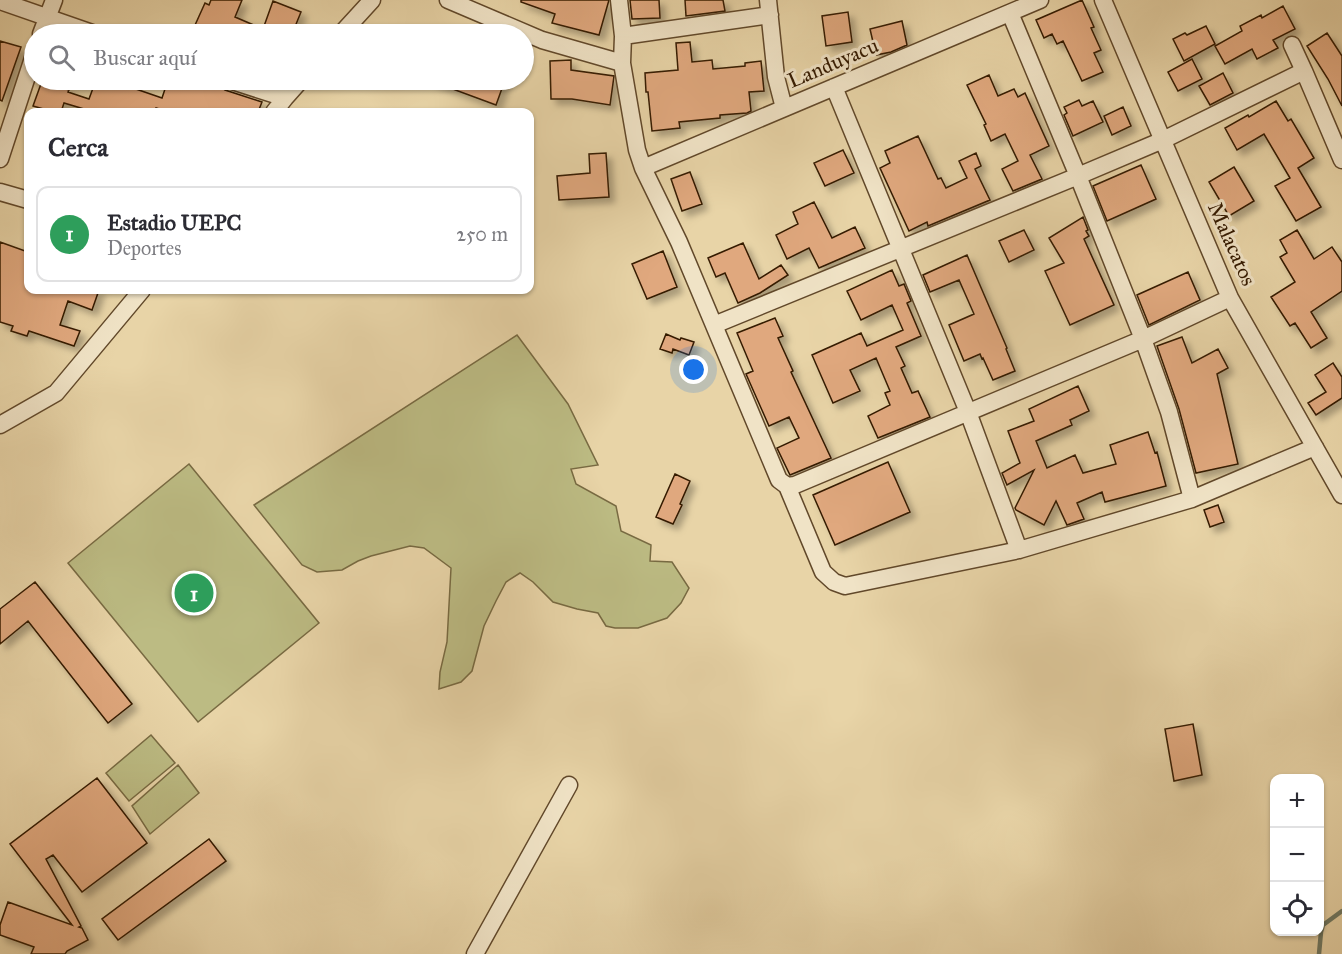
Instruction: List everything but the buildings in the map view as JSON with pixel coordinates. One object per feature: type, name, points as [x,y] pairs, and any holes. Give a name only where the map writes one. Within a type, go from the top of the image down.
[{"type":"street","points":[[45,24],[54,0]]},
{"type":"street","points":[[350,24],[372,0]]},
{"type":"street","points":[[448,0],[504,24]]},
{"type":"street","points":[[619,0],[623,36],[622,63],[637,150],[643,168],[679,243],[779,480],[788,486],[823,572],[834,582],[845,586],[1019,550],[1192,499],[1315,447]]},
{"type":"street","name":"Landuyacu","points":[[643,168],[1040,0]]},
{"type":"street","name":"Malacatos","points":[[1103,0],[1230,298],[1342,495]]},
{"type":"street","points":[[0,1],[40,24]]},
{"type":"street","points":[[623,36],[769,8],[776,77],[784,108]]},
{"type":"street","points":[[1010,13],[1143,339],[1169,412],[1192,499]]},
{"type":"street","points":[[534,37],[622,63]]},
{"type":"street","points":[[1292,45],[1342,160]]},
{"type":"street","points":[[714,325],[1163,140],[1304,71]]},
{"type":"street","points":[[0,159],[24,86]]},
{"type":"street","points":[[834,87],[968,412],[1019,550]]},
{"type":"street","points":[[260,90],[285,98]]},
{"type":"street","points":[[277,108],[292,90]]},
{"type":"street","points":[[0,192],[24,199]]},
{"type":"street","points":[[0,425],[56,393],[139,294]]},
{"type":"street","points":[[788,486],[1143,339],[1230,298]]},
{"type":"street","points":[[475,954],[569,784]]},
{"type":"shaded area","points":[[517,335],[568,404],[598,465],[571,469],[576,484],[616,506],[621,531],[651,545],[650,561],[672,562],[689,588],[681,603],[667,618],[638,628],[615,628],[606,626],[598,613],[553,602],[533,582],[520,573],[506,582],[496,601],[484,626],[472,671],[461,682],[439,689],[440,672],[447,642],[451,568],[424,548],[410,546],[371,556],[342,570],[317,572],[302,565],[254,505]]},
{"type":"shaded area","points":[[189,464],[319,623],[198,722],[68,563]]},
{"type":"shaded area","points":[[151,735],[175,763],[129,801],[106,773]]},
{"type":"shaded area","points":[[178,765],[199,793],[150,834],[132,806]]},
{"type":"waterway","points":[[1319,954],[1323,925],[1342,911]]},
{"type":"place","name":"Estadio UEPC","points":[[194,593]]}]
